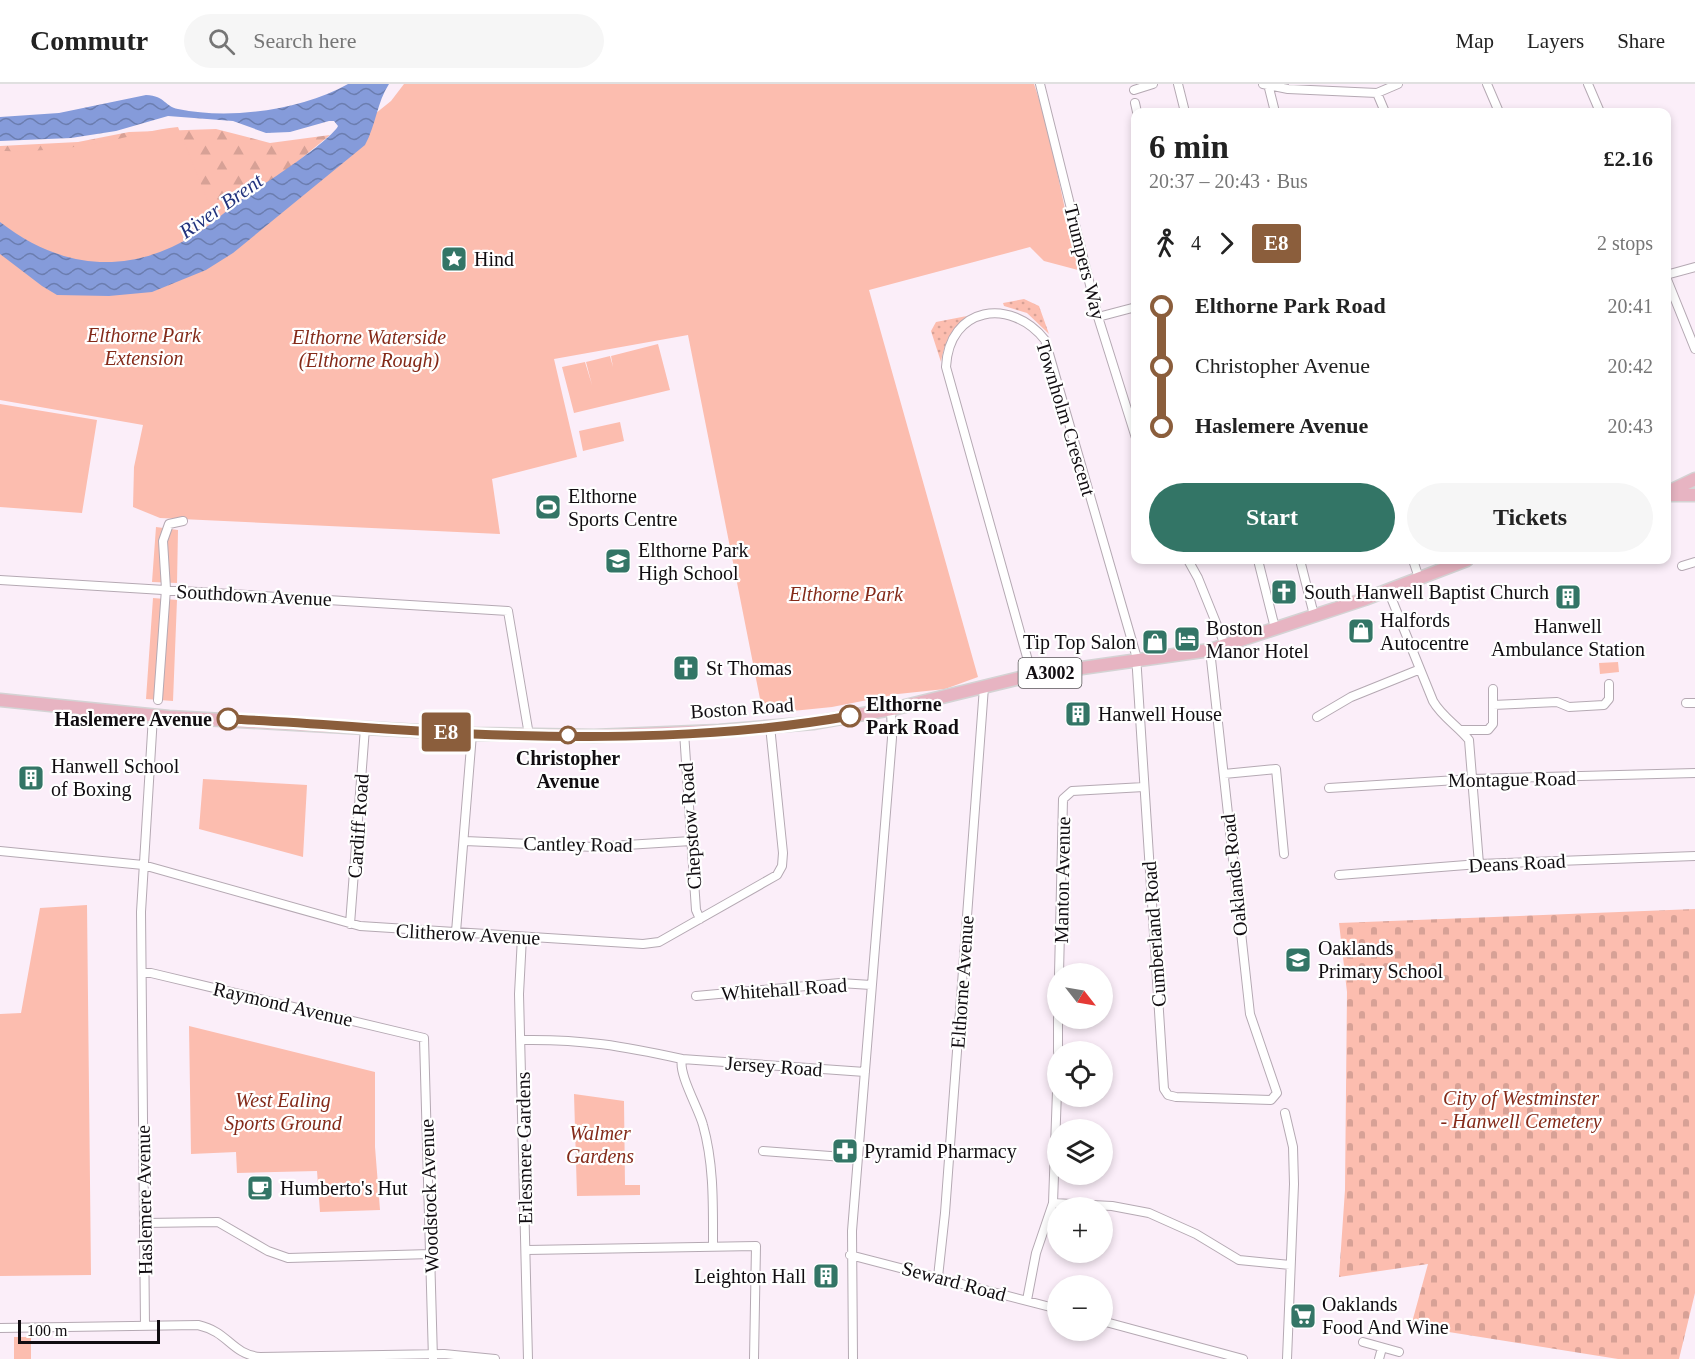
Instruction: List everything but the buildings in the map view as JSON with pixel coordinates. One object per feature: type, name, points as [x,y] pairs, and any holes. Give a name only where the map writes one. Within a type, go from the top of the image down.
[{"type":"main road","points":[[1671,491],[1695,479]]},
{"type":"main road","points":[[1671,494],[1695,495]]},
{"type":"main road","name":"Boston Road","points":[[0,700],[153,716],[472,734],[684,732],[813,723],[891,709],[1032,675],[1210,650],[1388,590],[1456,564]]},
{"type":"street","name":"Trumpers Way","points":[[1040,84],[1098,317],[1131,422]]},
{"type":"street","points":[[1134,90],[1153,84]]},
{"type":"street","points":[[1178,84],[1184,108]]},
{"type":"street","points":[[1274,108],[1266,85],[1377,93],[1398,84]]},
{"type":"street","points":[[1487,84],[1497,108]]},
{"type":"street","points":[[1588,84],[1598,108]]},
{"type":"street","points":[[1377,93],[1383,108]]},
{"type":"street","points":[[1135,103],[1136,108]]},
{"type":"street","points":[[1671,274],[1695,267]]},
{"type":"street","points":[[1671,289],[1695,349]]},
{"type":"street","points":[[1098,317],[1131,308]]},
{"type":"street","name":"Townholm Crescent","points":[[1032,675],[946,367],[947,353],[961,327],[987,313],[1005,313],[1023,318],[1035,326],[1045,340],[1136,662]]},
{"type":"street","points":[[158,700],[166,589],[164,532],[169,524],[183,521]]},
{"type":"street","points":[[1682,566],[1695,562]]},
{"type":"street","points":[[1190,564],[1225,645]]},
{"type":"street","points":[[1259,564],[1275,628]]},
{"type":"street","points":[[1301,564],[1314,615]]},
{"type":"street","points":[[1414,564],[1419,578]]},
{"type":"street","name":"Southdown Avenue","points":[[0,580],[510,608],[529,735]]},
{"type":"street","points":[[1388,590],[1418,670],[1439,712],[1462,730],[1469,740],[1479,864]]},
{"type":"street","name":"Oaklands Road","points":[[1210,650],[1250,1014],[1276,1096]]},
{"type":"street","name":"Cumberland Road","points":[[1136,662],[1164,1089],[1168,1095],[1176,1097],[1271,1100],[1276,1096]]},
{"type":"street","points":[[1317,717],[1351,697],[1418,670]]},
{"type":"street","points":[[1493,705],[1557,702],[1569,706],[1604,705],[1609,699],[1609,684]]},
{"type":"street","name":"Elthorne Avenue","points":[[938,1277],[985,700],[984,687]]},
{"type":"street","points":[[1462,730],[1488,730],[1493,724],[1492,689]]},
{"type":"street","points":[[1686,703],[1695,703]]},
{"type":"street","points":[[853,1359],[850,1255],[892,738],[891,709]]},
{"type":"street","name":"Haslemere Avenue","points":[[145,1326],[143,865],[153,716]]},
{"type":"street","name":"Clitherow Avenue","points":[[0,851],[143,865],[350,924],[384,929],[643,944],[659,942],[770,882],[782,866],[770,726]]},
{"type":"street","name":"Cardiff Road","points":[[350,924],[365,728]]},
{"type":"street","name":"Chepstow Road","points":[[684,732],[696,910],[700,919]]},
{"type":"street","points":[[456,932],[472,734]]},
{"type":"street","points":[[1224,774],[1276,770],[1284,854]]},
{"type":"street","name":"Montague Road","points":[[1329,788],[1473,779],[1695,773]]},
{"type":"street","name":"Manton Avenue","points":[[1059,963],[1063,799],[1072,791],[1144,787]]},
{"type":"street","name":"Cantley Road","points":[[465,841],[594,847],[691,841]]},
{"type":"street","name":"Deans Road","points":[[1339,875],[1479,864],[1695,856]]},
{"type":"street","name":"Erlesmere Gardens","points":[[522,937],[519,993],[522,1040],[528,1359]]},
{"type":"street","name":"Raymond Avenue","points":[[142,973],[424,1038]]},
{"type":"street","name":"Whitehall Road","points":[[696,996],[840,983],[871,985]]},
{"type":"street","name":"Woodstock Avenue","points":[[424,1038],[433,1357]]},
{"type":"street","name":"Jersey Road","points":[[522,1040],[592,1041],[633,1047],[682,1059],[865,1072]]},
{"type":"street","points":[[682,1059],[682,1071],[697,1104],[710,1158],[713,1246]]},
{"type":"street","points":[[1053,1197],[1056,1107]]},
{"type":"street","points":[[1285,1113],[1293,1147],[1287,1359]]},
{"type":"street","points":[[763,1151],[857,1158]]},
{"type":"street","points":[[1113,1206],[1149,1213],[1196,1234],[1239,1260],[1290,1265]]},
{"type":"street","points":[[1027,1300],[1036,1253],[1047,1221]]},
{"type":"street","points":[[144,1222],[218,1222],[268,1251],[288,1258],[431,1254]]},
{"type":"street","points":[[526,1250],[756,1246],[754,1359]]},
{"type":"street","name":"Seward Road","points":[[850,1255],[1047,1306]]},
{"type":"street","points":[[1113,1324],[1243,1359]]},
{"type":"street","points":[[0,1328],[208,1327],[223,1334],[247,1356],[260,1358],[495,1359]]},
{"type":"street","points":[[1363,1342],[1399,1352]]},
{"type":"street","points":[[1379,1359],[1382,1348]]},
{"type":"green space","name":"Elthorne Waterside (Elthorne Rough)","points":[[404,84],[1034,84],[1046,120],[1078,270],[1044,261],[1030,247],[869,290],[978,677],[945,689],[898,694],[832,707],[763,714],[688,335],[554,359],[577,457],[492,479],[500,534],[160,518],[133,507],[134,467],[143,425],[0,400],[0,151],[72,147],[178,127],[222,237],[391,101]]},
{"type":"green space","points":[[216,129],[270,143],[330,135],[286,171],[195,235],[0,222],[0,146],[78,142],[129,132]]},
{"type":"green space","points":[[1024,299],[1039,306],[1049,334],[1027,313],[1004,306],[1003,303]]},
{"type":"green space","points":[[967,316],[949,337],[941,362],[931,331],[936,322]]},
{"type":"green space","points":[[658,344],[670,390],[574,413],[562,367],[585,362],[592,385],[586,362],[610,356],[613,367],[611,356]]},
{"type":"green space","points":[[0,404],[97,420],[82,513],[0,507]]},
{"type":"green space","points":[[620,422],[624,441],[583,451],[579,431]]},
{"type":"green space","points":[[156,527],[178,530],[177,583],[152,582]]},
{"type":"green space","points":[[153,598],[177,600],[173,701],[146,699]]},
{"type":"green space","points":[[1618,662],[1619,672],[1600,674],[1599,663]]},
{"type":"green space","points":[[203,779],[307,785],[303,857],[199,829]]},
{"type":"green space","points":[[87,905],[91,1275],[0,1276],[0,1014],[21,1013],[40,908]]},
{"type":"green space","name":"City of Westminster - Hanwell Cemetery","points":[[1695,909],[1695,1293],[1679,1359],[1618,1359],[1411,1326],[1428,1264],[1339,1277],[1345,1190],[1347,992],[1339,923]]},
{"type":"green space","name":"West Ealing Sports Ground","points":[[189,1026],[375,1072],[375,1147],[380,1210],[320,1212],[317,1171],[237,1173],[236,1152],[191,1154]]},
{"type":"green space","name":"Walmer Gardens","points":[[574,1094],[624,1101],[625,1185],[640,1185],[640,1195],[577,1196]]},
{"type":"green space","points":[[14,1337],[31,1337],[31,1359],[14,1359]]},
{"type":"water","points":[[348,84],[389,84],[365,145],[233,253],[206,270],[152,292],[109,296],[57,295],[0,254],[0,222],[23,238],[47,250],[72,258],[96,262],[146,257],[171,248],[204,229],[247,195],[300,160],[324,141],[338,126],[334,121],[329,121],[290,132],[266,133],[233,121],[168,116],[116,131],[71,138],[0,141],[0,117],[59,113],[146,95],[158,97],[178,109],[243,113],[288,106],[330,93]]},
{"type":"bus line","name":"E8","points":[[228,719],[472,734],[594,736],[719,731],[813,723],[850,716]]},
{"type":"place","name":"Hind","points":[[454,259]]},
{"type":"place","name":"Elthorne Sports Centre","points":[[548,507]]},
{"type":"place","name":"Elthorne Park High School","points":[[618,561]]},
{"type":"place","name":"South Hanwell Baptist Church","points":[[1284,592]]},
{"type":"place","name":"Hanwell Ambulance Station","points":[[1568,597]]},
{"type":"place","name":"Halfords Autocentre","points":[[1361,631]]},
{"type":"place","name":"Boston Manor Hotel","points":[[1187,639]]},
{"type":"place","name":"Tip Top Salon","points":[[1155,642]]},
{"type":"place","name":"St Thomas","points":[[686,668]]},
{"type":"place","name":"Hanwell House","points":[[1078,714]]},
{"type":"place","name":"Elthorne Park Road","points":[[850,716]]},
{"type":"place","name":"Haslemere Avenue","points":[[228,719]]},
{"type":"place","name":"Christopher Avenue","points":[[568,735]]},
{"type":"place","name":"Hanwell School of Boxing","points":[[31,778]]},
{"type":"place","name":"Oaklands Primary School","points":[[1298,960]]},
{"type":"place","name":"Pyramid Pharmacy","points":[[845,1151]]},
{"type":"place","name":"Humberto's Hut","points":[[260,1188]]},
{"type":"place","name":"Leighton Hall","points":[[826,1276]]},
{"type":"place","name":"Oaklands Food And Wine","points":[[1303,1316]]},
{"type":"water label","name":"River Brent","points":[[221,206]]},
{"type":"park label","name":"Elthorne Park Extension","points":[[144,346]]},
{"type":"park label","name":"Elthorne Park","points":[[846,594]]}]
